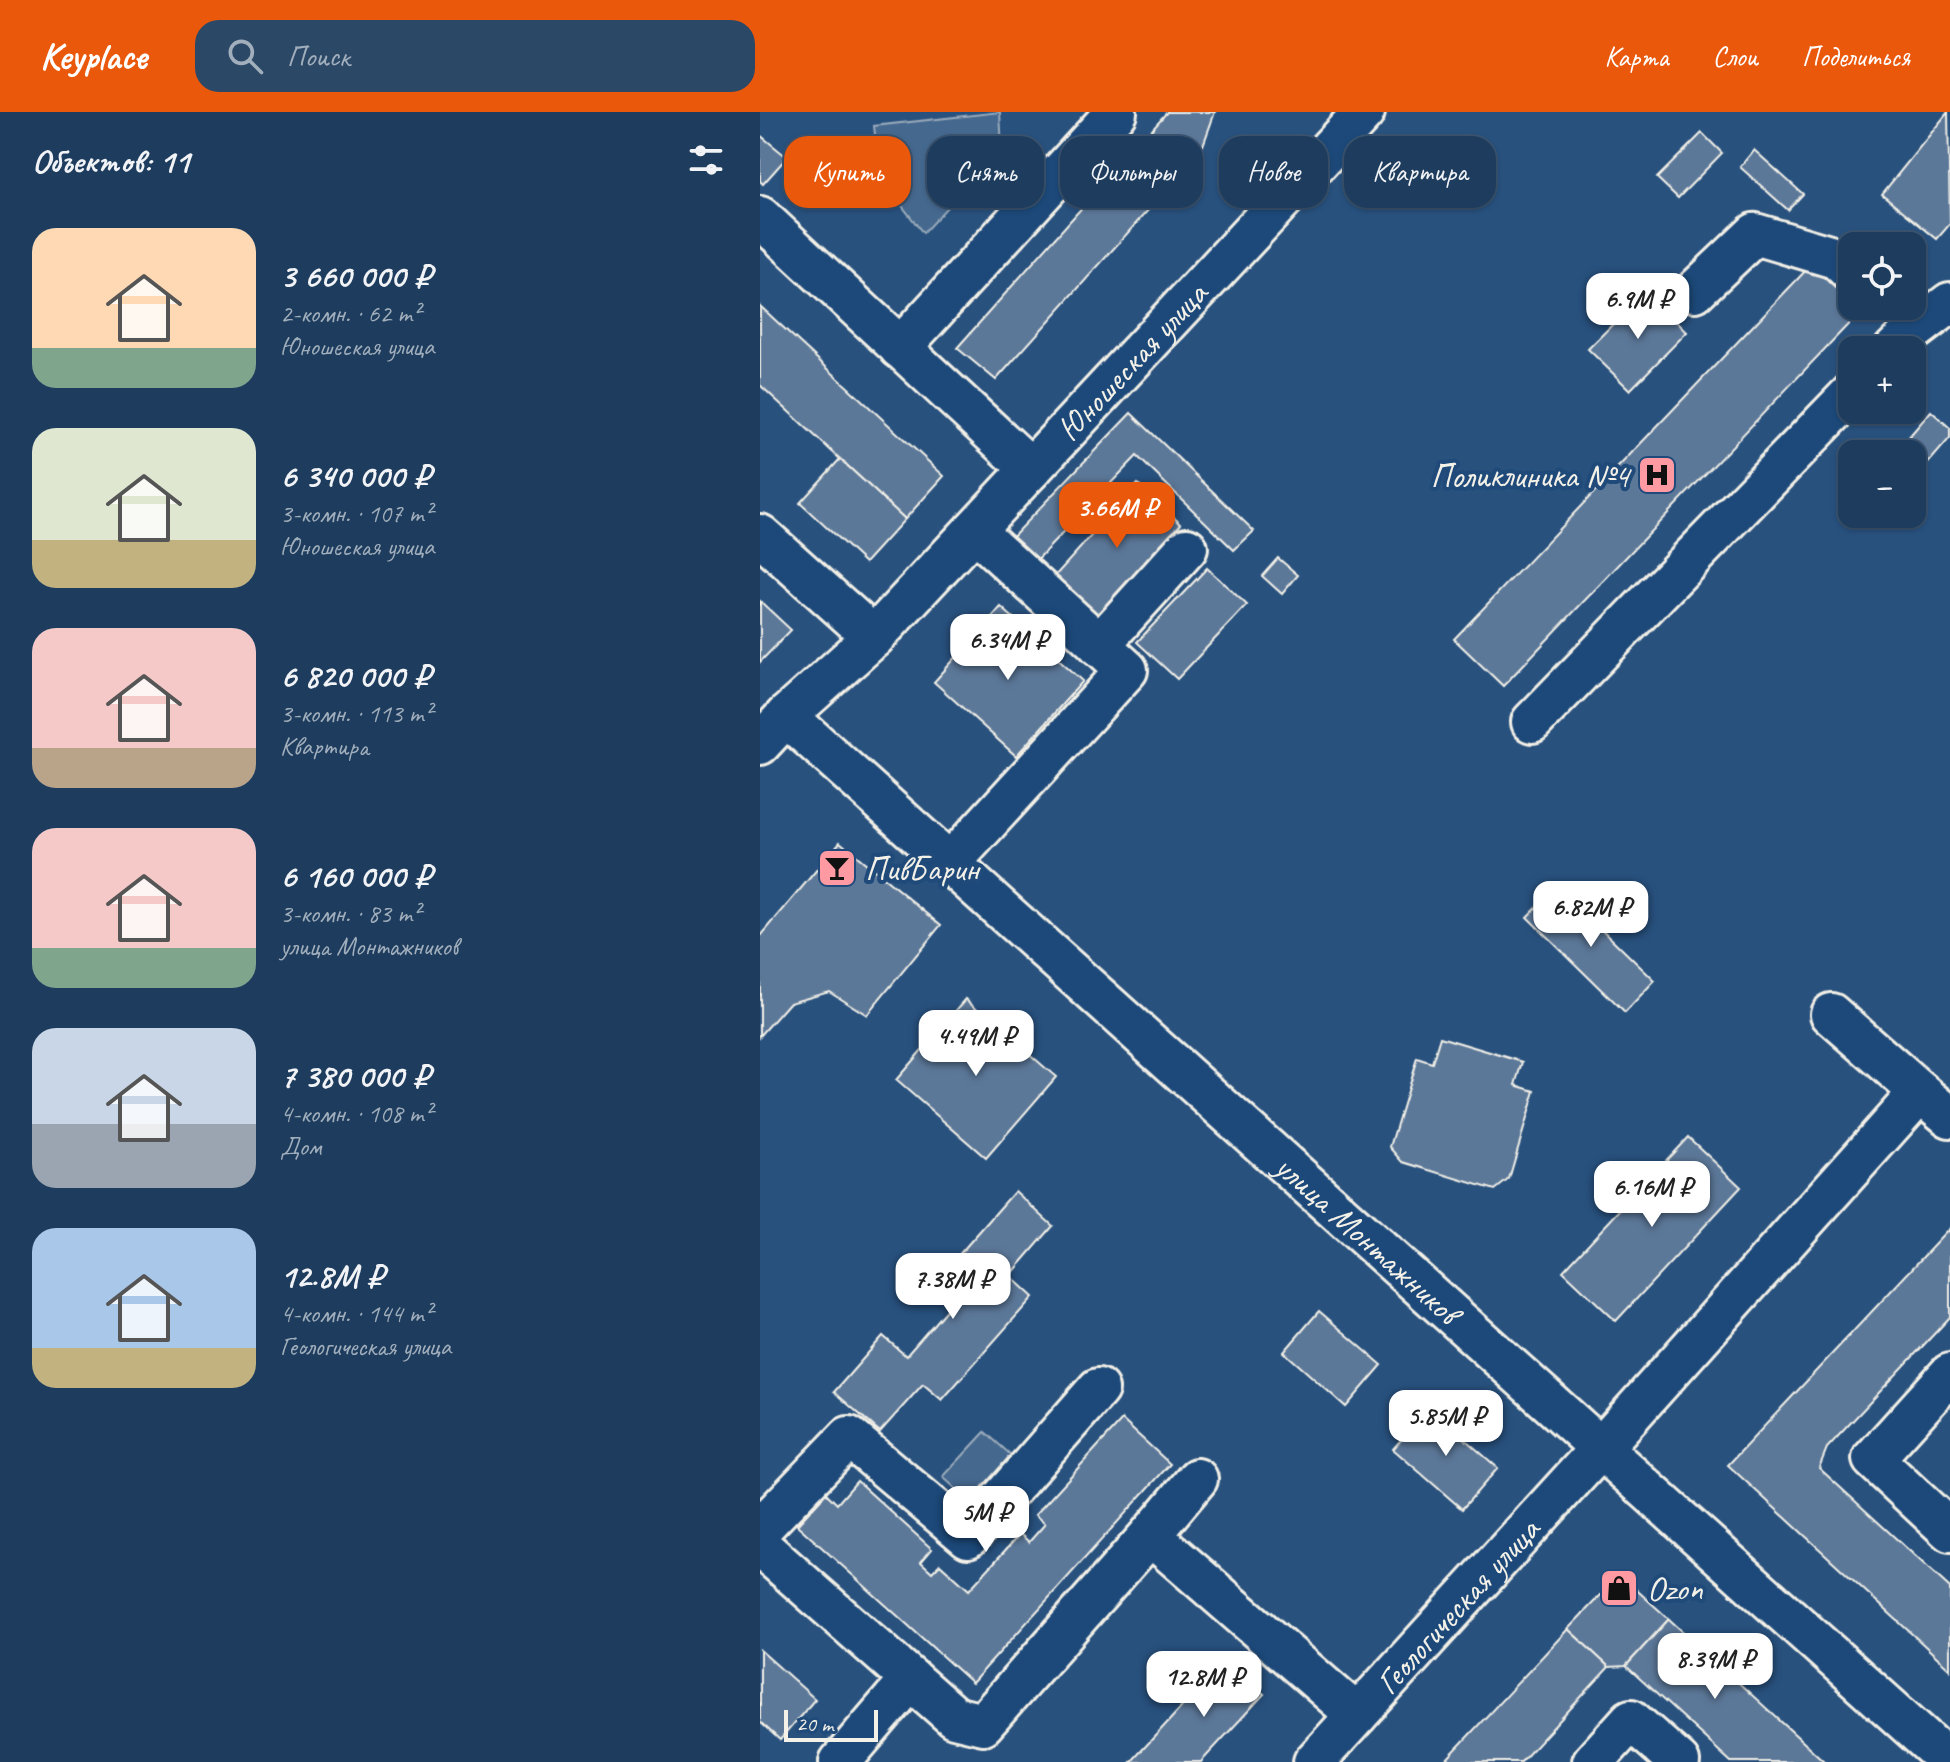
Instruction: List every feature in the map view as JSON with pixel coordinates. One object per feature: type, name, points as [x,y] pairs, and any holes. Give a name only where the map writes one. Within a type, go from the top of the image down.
[{"type":"street","points":[[900,348],[1116,112]]},
{"type":"street","name":"Юношеская улица","points":[[773,730],[874,637],[1364,112]]},
{"type":"street","points":[[760,217],[778,250],[900,348],[1031,469]]},
{"type":"street","points":[[1695,291],[1755,234],[1838,260]]},
{"type":"street","points":[[1898,329],[1950,303]]},
{"type":"street","points":[[1532,722],[1838,407]]},
{"type":"street","points":[[950,863],[1127,670],[974,530]]},
{"type":"street","points":[[760,535],[874,637]]},
{"type":"street","points":[[1099,645],[1187,548]]},
{"type":"street","name":"улица Монтажников","points":[[773,730],[950,863],[1648,1489],[1942,1759]]},
{"type":"street","points":[[1831,1014],[1950,1117]]},
{"type":"street","name":"Геологическая улица","points":[[1314,1762],[1920,1092]]},
{"type":"street","points":[[1950,1374],[1873,1459],[1950,1531]]},
{"type":"street","points":[[760,1529],[849,1437],[968,1537],[1098,1389]]},
{"type":"street","points":[[760,1546],[954,1717],[983,1724],[1197,1479]]},
{"type":"street","points":[[1150,1535],[1357,1715]]},
{"type":"street","points":[[840,1762],[911,1679]]},
{"type":"street","points":[[1593,1762],[1631,1720],[1679,1762]]},
{"type":"shaded area","points":[[1000,112],[1001,136],[927,136],[927,208],[946,208],[923,233],[904,208],[911,208],[911,136],[875,136],[874,126]]},
{"type":"shaded area","points":[[985,1432],[1020,1463],[978,1509],[943,1477]]},
{"type":"building","points":[[1167,112],[1215,112],[1203,145],[1203,136],[1146,136]]},
{"type":"building","points":[[1948,112],[1950,224],[1937,239],[1882,194]]},
{"type":"building","points":[[1702,133],[1722,153],[1678,198],[1657,178]]},
{"type":"building","points":[[760,135],[784,155],[784,160],[763,184],[760,181]]},
{"type":"building","points":[[1754,150],[1803,194],[1788,210],[1740,167]]},
{"type":"building","points":[[1082,208],[1150,208],[996,380],[957,348]]},
{"type":"building","name":"Поликлиника №4","points":[[1811,265],[1838,291],[1838,320],[1852,320],[1503,686],[1454,639]]},
{"type":"building","points":[[1646,291],[1687,332],[1630,390],[1588,349]]},
{"type":"building","points":[[760,306],[944,476],[905,519],[760,385]]},
{"type":"building","points":[[1931,411],[1950,428],[1950,438],[1926,466],[1926,440],[1906,440],[1920,424],[1926,424],[1926,417]]},
{"type":"building","points":[[1131,413],[1254,531],[1234,550],[1137,456],[1031,566],[1006,543]]},
{"type":"building","points":[[840,459],[905,519],[865,563],[800,503]]},
{"type":"building","points":[[1138,484],[1181,523],[1096,616],[1054,577]]},
{"type":"building","points":[[1278,558],[1298,575],[1282,594],[1262,576]]},
{"type":"building","points":[[1207,568],[1247,605],[1177,679],[1137,642]]},
{"type":"building","points":[[760,601],[791,630],[760,662]]},
{"type":"building","points":[[1001,607],[1083,681],[1016,756],[934,682]]},
{"type":"building","points":[[840,842],[941,925],[867,1015],[829,991],[790,1002],[760,1036],[760,937]]},
{"type":"building","points":[[1557,886],[1655,981],[1625,1013],[1527,917]]},
{"type":"building","points":[[966,999],[1056,1077],[986,1158],[896,1080]]},
{"type":"building","points":[[1440,1037],[1523,1062],[1516,1085],[1535,1091],[1509,1179],[1495,1190],[1403,1162],[1390,1147],[1417,1058],[1432,1063]]},
{"type":"building","points":[[1688,1137],[1741,1187],[1616,1321],[1563,1271]]},
{"type":"building","points":[[1015,1191],[1053,1226],[1010,1276],[1033,1297],[942,1400],[923,1384],[880,1432],[834,1392],[883,1336],[906,1356],[977,1274],[957,1257]]},
{"type":"building","points":[[1950,1228],[1950,1317],[1827,1448],[1819,1468],[1950,1588],[1950,1669],[1728,1465]]},
{"type":"building","points":[[1319,1311],[1382,1365],[1346,1407],[1284,1352]]},
{"type":"building","points":[[1429,1408],[1498,1468],[1462,1509],[1393,1449]]},
{"type":"building","points":[[1122,1420],[1170,1464],[972,1683],[797,1525],[826,1493],[837,1504],[857,1481],[932,1549],[921,1562],[932,1572],[940,1564],[969,1590],[1020,1534],[1029,1542],[1045,1524],[1035,1515]]},
{"type":"building","points":[[1620,1575],[1669,1619],[1626,1666],[1609,1667],[1568,1629]]},
{"type":"building","points":[[1669,1619],[1825,1762],[1731,1762],[1626,1666]]},
{"type":"building","points":[[1568,1629],[1609,1667],[1521,1762],[1444,1762]]},
{"type":"building","points":[[760,1650],[815,1699],[780,1740],[760,1722]]},
{"type":"building","points":[[1226,1659],[1264,1694],[1201,1762],[1131,1762]]},
{"type":"place","name":"Поликлиника №4","points":[[1657,475]]},
{"type":"place","name":"ПивБарин","points":[[837,868]]},
{"type":"place","name":"Ozon","points":[[1619,1588]]}]
